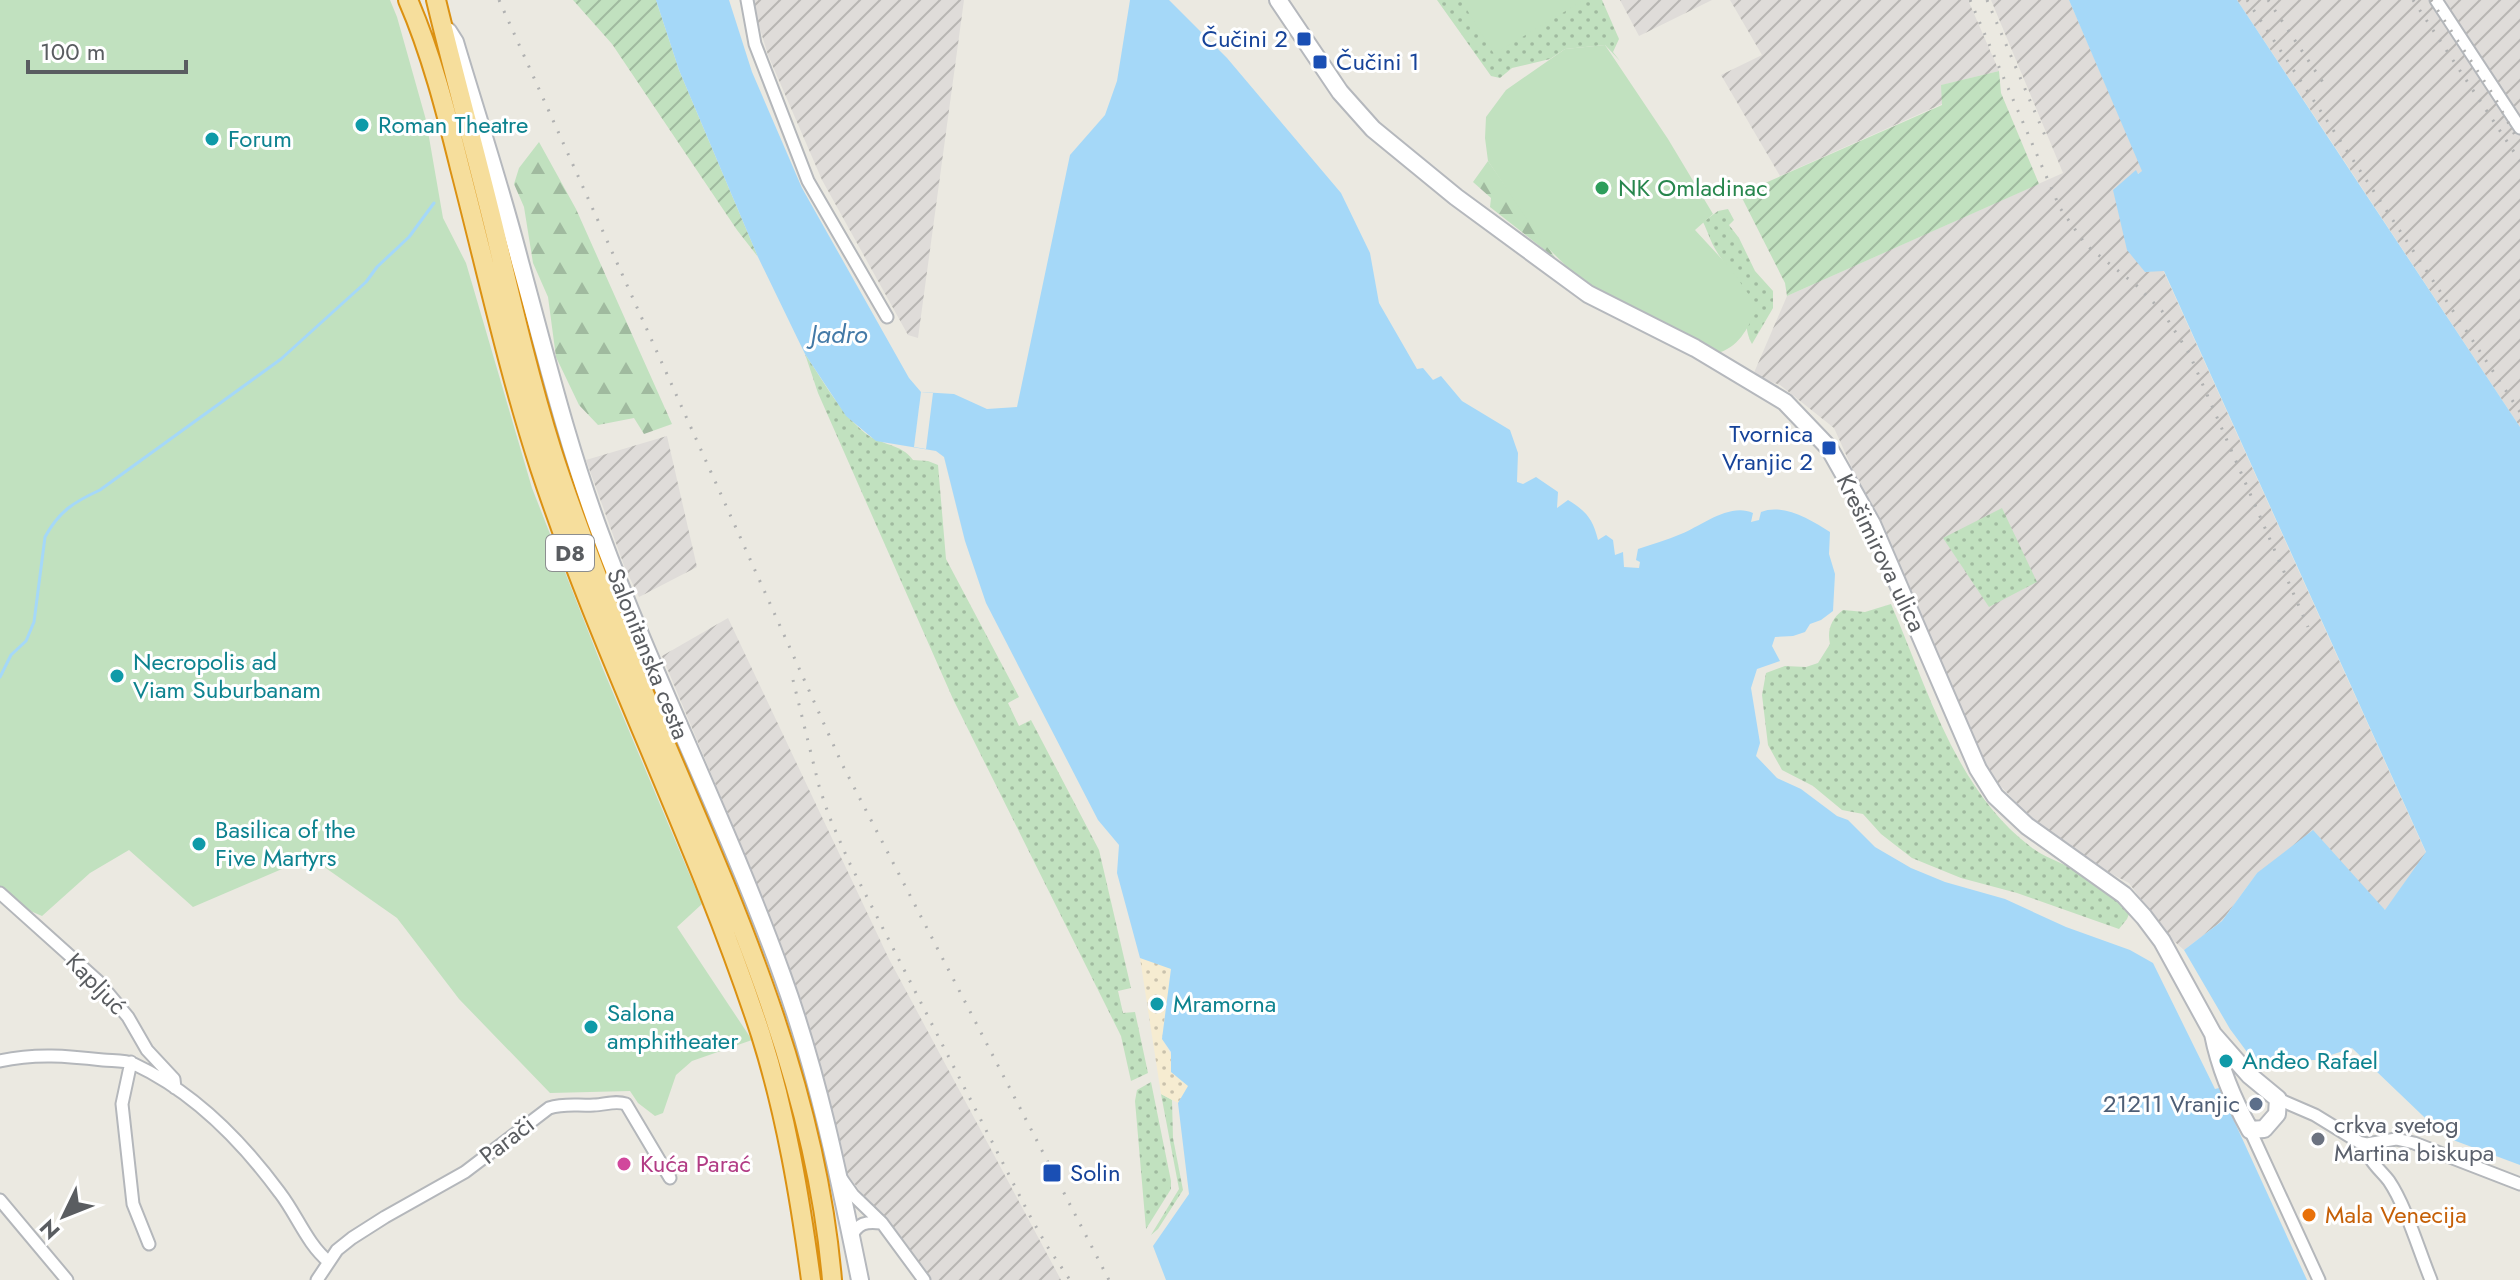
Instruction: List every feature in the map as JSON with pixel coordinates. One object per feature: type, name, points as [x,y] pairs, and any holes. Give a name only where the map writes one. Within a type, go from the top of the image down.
[{"type":"highway","name":"D8","points":[[408,0],[444,105],[539,464],[576,568],[708,886],[761,1037],[776,1091],[811,1280]]},
{"type":"highway","name":"D8","points":[[436,0],[552,452],[610,611],[754,954],[781,1034],[803,1114],[828,1238],[832,1280]]},
{"type":"main road","name":"Krešimirova ulica","points":[[1278,0],[1340,92],[1373,129],[1456,197],[1588,294],[1695,348],[1785,402],[1829,448],[1872,524],[1978,769],[1995,796],[2027,826],[2124,895],[2162,941],[2213,1034]]},
{"type":"main road","name":"Salonitanska cesta","points":[[442,26],[455,42],[497,180],[574,460],[630,614],[784,979],[815,1079],[860,1280]]},
{"type":"main road","points":[[2213,1034],[2239,1066],[2278,1099],[2279,1107],[2271,1123],[2258,1131],[2250,1130],[2224,1078],[2213,1034]]},
{"type":"street","points":[[747,0],[755,44],[808,181],[887,317]]},
{"type":"street","points":[[2436,0],[2520,128]]},
{"type":"street","name":"Kapljuć","points":[[0,893],[98,981],[128,1017],[147,1050],[174,1079],[175,1088]]},
{"type":"street","points":[[0,1061],[42,1054],[131,1062],[175,1088],[203,1108],[240,1143],[280,1194],[314,1249],[329,1262],[317,1280]]},
{"type":"street","points":[[131,1062],[122,1104],[133,1204],[149,1244]]},
{"type":"street","points":[[2278,1099],[2315,1115],[2359,1142],[2367,1144],[2396,1139],[2414,1143],[2520,1184]]},
{"type":"street","name":"Parači","points":[[329,1262],[337,1250],[352,1238],[465,1172],[549,1108],[560,1104],[626,1104],[670,1178]]},
{"type":"street","points":[[2250,1130],[2319,1280]]},
{"type":"street","points":[[2367,1144],[2368,1155],[2390,1182],[2431,1280]]},
{"type":"street","points":[[838,1173],[853,1195],[882,1223],[924,1280]]},
{"type":"street","points":[[0,1200],[67,1280]]},
{"type":"street","points":[[851,1237],[861,1224],[869,1221],[882,1223]]},
{"type":"shaded area","points":[[751,0],[964,0],[918,338],[908,335],[822,180],[768,55]]},
{"type":"shaded area","points":[[1620,0],[1712,0],[1639,36]]},
{"type":"shaded area","points":[[1730,0],[1968,0],[1999,71],[1942,85],[1942,104],[1780,176],[1721,75],[1762,55]]},
{"type":"shaded area","points":[[1991,0],[2069,0],[2143,171],[2137,174],[2145,272],[2163,270],[2426,853],[2386,910],[2257,873],[2222,921],[2184,950],[2167,935],[2129,883],[2076,855],[2030,817],[1992,777],[1834,428],[1780,385],[1753,375],[1787,296],[2063,173]]},
{"type":"shaded area","points":[[2237,0],[2520,0],[2520,427],[2337,150]]},
{"type":"shaded area","points":[[667,436],[697,567],[639,597],[625,568],[586,460]]},
{"type":"shaded area","points":[[728,618],[889,959],[1061,1280],[930,1280],[846,1173],[807,1030],[758,886],[662,656]]},
{"type":"green space","points":[[0,0],[390,0],[426,120],[443,218],[466,263],[532,488],[603,669],[702,904],[677,927],[752,1040],[692,1061],[676,1075],[663,1113],[655,1116],[638,1103],[630,1091],[550,1093],[459,999],[397,918],[310,857],[193,907],[129,850],[90,873],[42,916],[0,898]]},
{"type":"green space","points":[[573,0],[656,0],[679,70],[758,257],[612,44]]},
{"type":"green space","points":[[1437,0],[1602,0],[1619,39],[1613,52],[1620,61],[1605,45],[1565,49],[1550,59],[1512,68],[1500,78],[1491,76]]},
{"type":"green space","points":[[1461,0],[1584,0],[1494,54]]},
{"type":"green space","name":"NK Omladinac","points":[[1605,45],[1668,139],[1713,214],[1695,230],[1731,269],[1758,308],[1741,337],[1724,351],[1715,354],[1586,286],[1542,242],[1488,161],[1486,117],[1506,90],[1565,49]]},
{"type":"green space","points":[[1999,71],[2001,93],[2039,184],[1787,296],[1785,283],[1740,194],[1942,105],[1941,85]]},
{"type":"green space","points":[[539,142],[576,209],[672,424],[644,434],[634,418],[598,425],[579,405],[556,357],[548,297],[533,263],[524,207],[514,184],[519,168]]},
{"type":"green space","points":[[1488,161],[1556,259],[1490,207],[1491,198],[1473,182]]},
{"type":"green space","points":[[1728,209],[1734,220],[1729,225],[1755,271],[1773,291],[1773,308],[1752,344],[1747,330],[1745,294],[1715,249],[1703,222],[1718,211]]},
{"type":"green space","points":[[805,354],[840,406],[865,433],[903,450],[913,460],[938,465],[946,559],[1019,697],[1008,703],[1019,726],[1031,720],[1099,850],[1131,988],[1118,991],[1123,1013],[1135,1012],[1148,1073],[1131,1081],[1121,1036],[953,699],[818,393]]},
{"type":"green space","points":[[2002,508],[2037,582],[1989,607],[1943,538]]},
{"type":"green space","points":[[1891,604],[1946,736],[1983,797],[2005,824],[2031,847],[2069,867],[2131,909],[2119,929],[2017,893],[1961,878],[1912,858],[1881,834],[1863,814],[1842,810],[1813,786],[1782,770],[1768,745],[1762,695],[1766,673],[1785,666],[1806,667],[1818,663],[1830,644],[1831,625],[1843,610],[1865,612]]},
{"type":"green space","points":[[1151,1082],[1171,1189],[1146,1229],[1135,1101],[1137,1090]]},
{"type":"green space","points":[[1161,1094],[1172,1100],[1173,1138],[1183,1190],[1151,1235],[1179,1189]]},
{"type":"sand","name":"Mramorna","points":[[1140,958],[1171,968],[1162,1039],[1189,1086],[1178,1103],[1161,1094]]},
{"type":"water","name":"Jadro","points":[[656,0],[729,0],[752,72],[802,188],[909,378],[921,392],[954,394],[987,409],[1017,407],[1070,155],[1105,115],[1117,81],[1130,0],[1169,0],[1227,58],[1341,193],[1370,253],[1379,303],[1417,369],[1423,368],[1433,380],[1441,376],[1462,401],[1510,430],[1518,453],[1517,482],[1523,484],[1536,477],[1558,492],[1557,508],[1568,500],[1580,508],[1594,526],[1598,540],[1606,535],[1613,540],[1615,555],[1623,552],[1624,567],[1639,568],[1640,562],[1636,560],[1638,549],[1735,511],[1753,513],[1751,522],[1759,520],[1761,512],[1787,511],[1830,532],[1829,554],[1835,574],[1833,611],[1810,624],[1805,632],[1775,637],[1772,646],[1780,661],[1757,669],[1751,688],[1760,743],[1756,756],[1777,778],[1801,789],[1837,816],[1848,820],[1875,847],[1911,868],[1945,882],[2005,899],[2066,927],[2130,950],[2153,963],[2215,1089],[2219,1088],[2307,1280],[1166,1280],[1153,1246],[1189,1194],[1178,1103],[1188,1086],[1171,1072],[1171,1052],[1162,1039],[1171,969],[1140,958],[1117,873],[1119,845],[1098,820],[986,603],[965,541],[944,457],[936,451],[876,441],[846,416],[805,354],[758,257],[679,70]]},
{"type":"water","points":[[2069,0],[2237,0],[2520,427],[2520,1165],[2445,1137],[2352,1048],[2316,1060],[2261,1061],[2250,1056],[2230,1029],[2184,950],[2222,921],[2257,873],[2313,830],[2385,910],[2426,852],[2164,271],[2145,272],[2127,250],[2113,190],[2136,170],[2138,174],[2142,171]]},
{"type":"pier","points":[[921,392],[933,393],[926,449],[914,447]]},
{"type":"waterway","points":[[0,677],[11,655],[26,641],[34,622],[45,537],[62,514],[281,359],[366,282],[377,267],[409,237],[434,203]]},
{"type":"railway","points":[[499,0],[842,764],[1109,1280]]},
{"type":"railway","points":[[1970,0],[2060,208],[2086,245],[2136,285],[2162,311],[2189,353],[2308,627]]},
{"type":"railway","points":[[1987,0],[2046,138]]},
{"type":"railway","points":[[2247,0],[2520,412]]},
{"type":"railway","points":[[2268,0],[2324,84]]},
{"type":"railway","points":[[2413,0],[2520,161]]},
{"type":"railway","points":[[2431,0],[2494,96],[2517,139]]},
{"type":"railway","points":[[793,680],[819,786],[849,862],[1030,1216],[1070,1280]]},
{"type":"place","name":"Čučini 2","points":[[1304,39]]},
{"type":"place","name":"Čučini 1","points":[[1320,62]]},
{"type":"place","name":"Roman Theatre","points":[[362,125]]},
{"type":"place","name":"Forum","points":[[212,139]]},
{"type":"place","name":"NK Omladinac","points":[[1602,188]]},
{"type":"place","name":"Tvornica Vranjic 2","points":[[1829,448]]},
{"type":"place","name":"Necropolis ad Viam Suburbanam","points":[[117,676]]},
{"type":"place","name":"Basilica of the Five Martyrs","points":[[199,844]]},
{"type":"place","name":"Mramorna","points":[[1157,1004]]},
{"type":"place","name":"Salona amphitheater","points":[[591,1027]]},
{"type":"place","name":"Anđeo Rafael","points":[[2226,1061]]},
{"type":"place","name":"21211 Vranjic","points":[[2256,1104]]},
{"type":"place","name":"crkva svetog Martina biskupa","points":[[2318,1139]]},
{"type":"place","name":"Kuća Parać","points":[[624,1164]]},
{"type":"place","name":"Solin","points":[[1052,1173]]},
{"type":"place","name":"Mala Venecija","points":[[2309,1215]]}]
